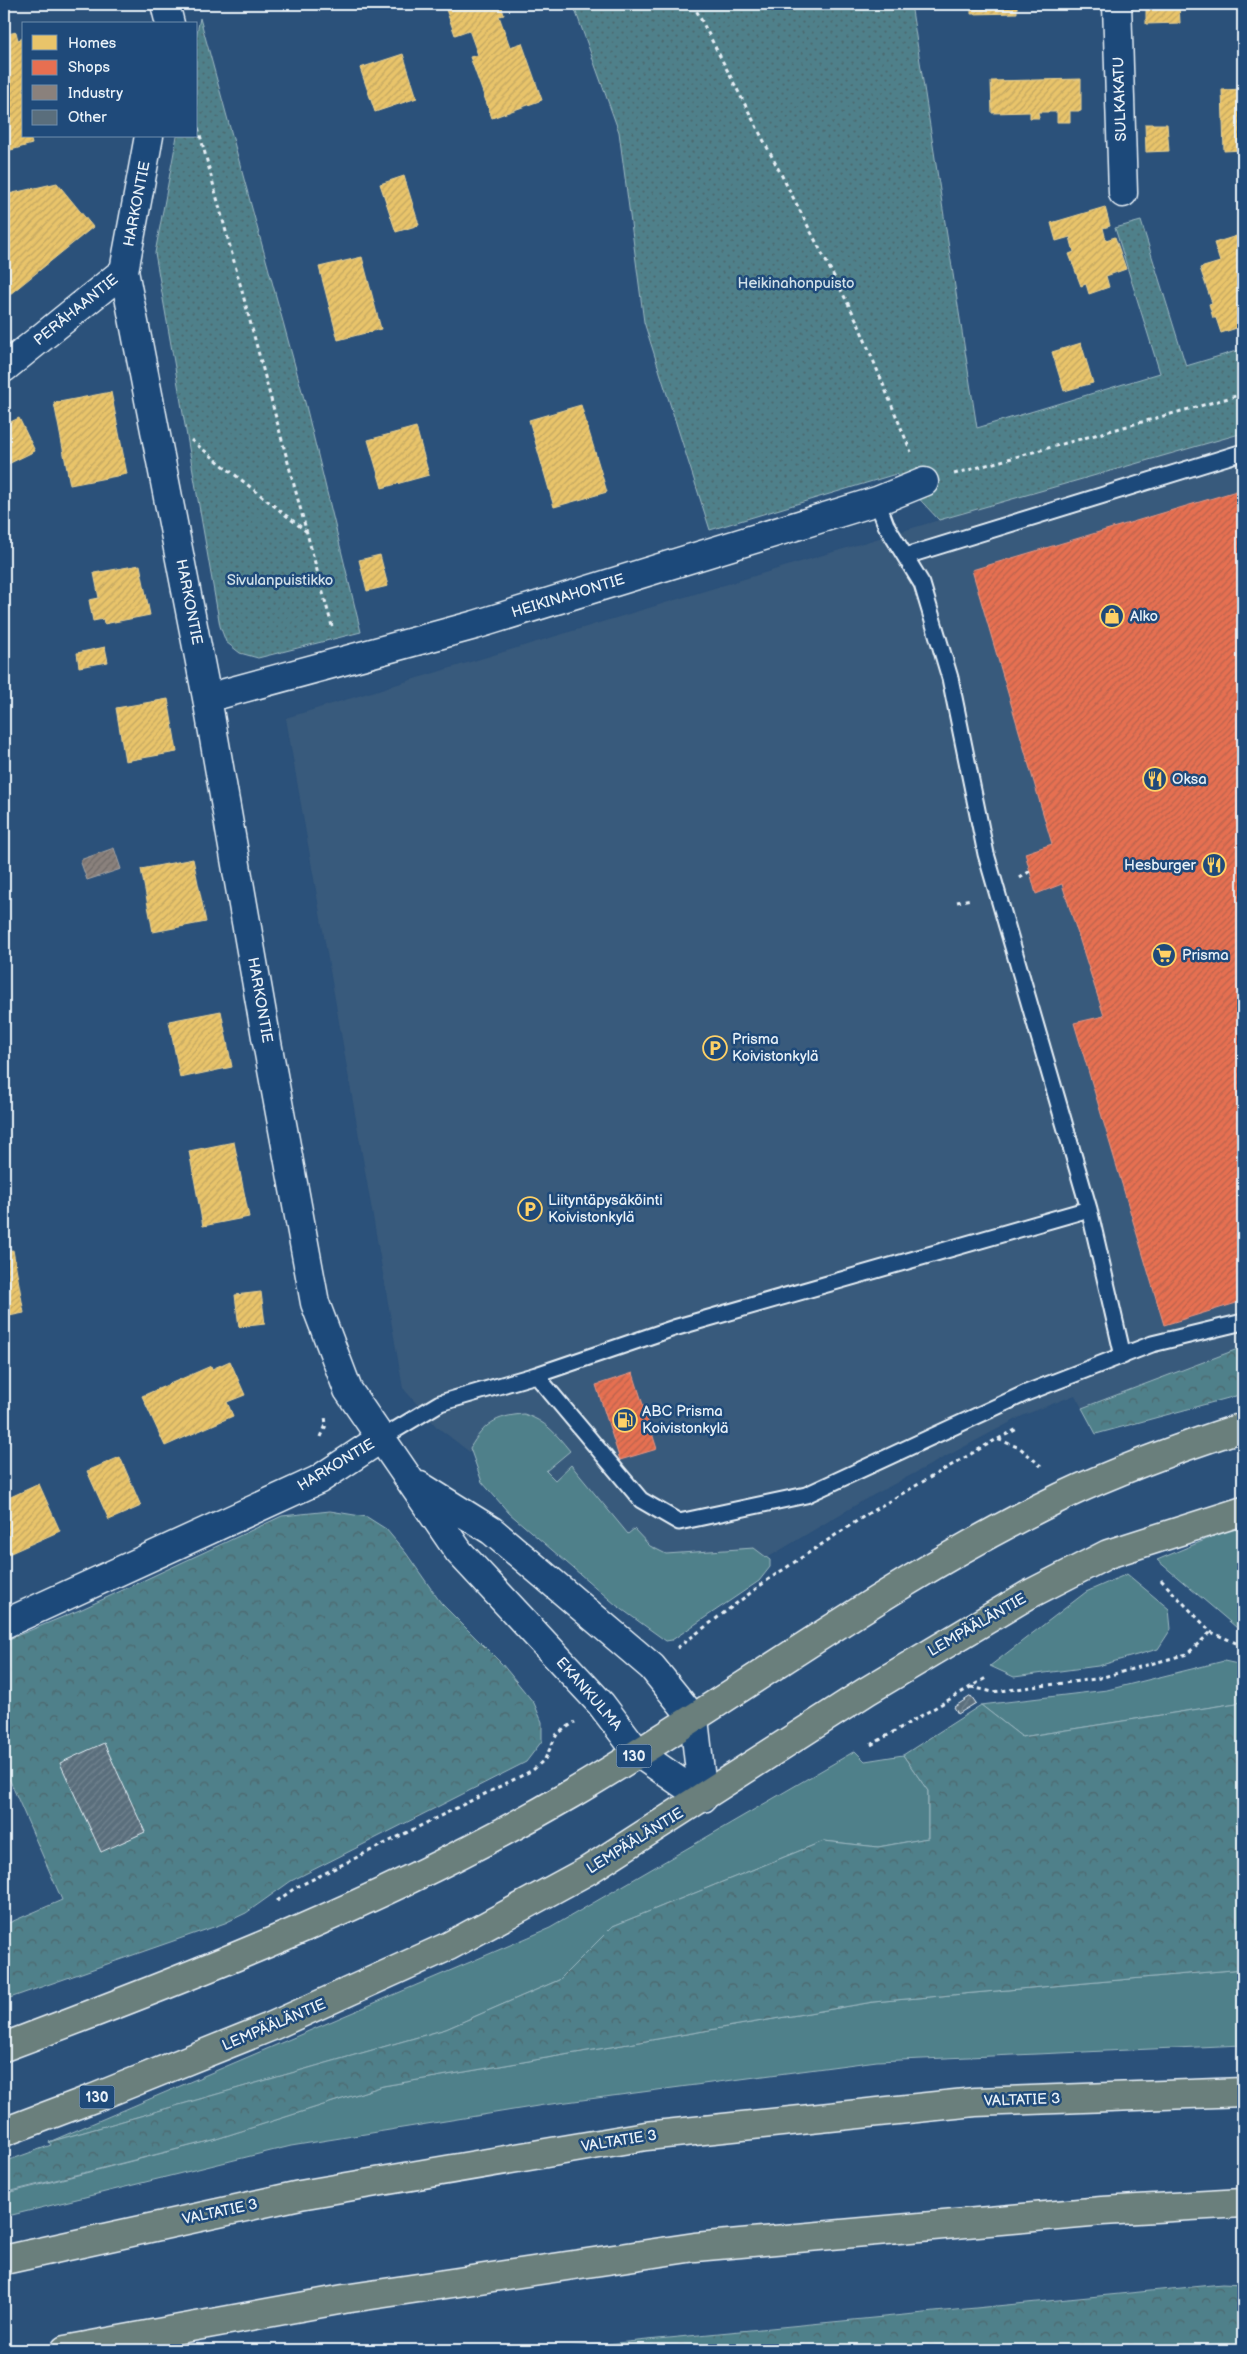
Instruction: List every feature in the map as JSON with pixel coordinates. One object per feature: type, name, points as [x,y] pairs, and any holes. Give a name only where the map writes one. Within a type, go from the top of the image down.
[{"type":"main road","name":"130","points":[[4,2047],[183,1980],[326,1919],[493,1837],[694,1719],[964,1548],[1070,1494],[1164,1453],[1243,1426]]},
{"type":"main road","name":"LEMPÄÄLÄNTIE","points":[[4,2132],[270,2027],[449,1946],[587,1871],[867,1691],[1028,1595],[1108,1554],[1243,1511]]},
{"type":"main road","name":"VALTATIE 3","points":[[4,2260],[300,2195],[646,2136],[975,2102],[1243,2092]]},
{"type":"main road","points":[[65,2350],[344,2299],[695,2247],[1093,2212],[1243,2203]]},
{"type":"street","points":[[166,4],[170,22]]},
{"type":"street","name":"SULKAKATU","points":[[1117,4],[1123,193]]},
{"type":"street","name":"HARKONTIE","points":[[4,1624],[318,1480],[380,1439],[348,1390],[315,1303],[207,698],[124,271],[150,138]]},
{"type":"street","name":"PERÄHAANTIE","points":[[4,368],[124,271]]},
{"type":"street","name":"HEIKINAHONTIE","points":[[207,698],[475,625],[877,501],[924,482]]},
{"type":"street","name":"EKANKULMA","points":[[380,1439],[412,1481],[459,1552],[601,1704],[638,1753],[703,1798]]},
{"type":"street","name":"EKANKULMA","points":[[412,1481],[492,1531],[652,1667],[694,1719]]},
{"type":"street","points":[[694,1719],[703,1798]]},
{"type":"lane","points":[[906,556],[1243,452]]},
{"type":"lane","points":[[877,501],[886,525],[922,584],[950,678],[986,854],[1089,1209],[1123,1356]]},
{"type":"lane","points":[[380,1439],[440,1402],[536,1374],[674,1328],[1089,1209]]},
{"type":"lane","points":[[536,1374],[641,1500],[680,1522],[806,1495],[1026,1393],[1152,1344],[1243,1322]]},
{"type":"path","points":[[693,4],[857,321],[924,482],[1243,394]]},
{"type":"path","points":[[198,127],[341,662]]},
{"type":"path","points":[[190,439],[307,532]]},
{"type":"path","points":[[652,1667],[769,1579],[872,1511],[997,1439],[1020,1448],[1041,1466]]},
{"type":"path","points":[[1161,1580],[1211,1632],[1243,1646]]},
{"type":"path","points":[[971,1687],[993,1692],[1096,1679],[1187,1654],[1211,1632]]},
{"type":"path","points":[[871,1745],[986,1678]]},
{"type":"path","points":[[271,1906],[295,1888],[533,1770],[545,1759],[557,1734],[601,1704]]},
{"type":"shaded area","name":"Prisma Koivistonkylä","points":[[1243,433],[1243,1347],[1082,1408],[1075,1395],[1024,1415],[864,1500],[740,1574],[639,1583],[436,1426],[403,1388],[286,718],[939,520]]},
{"type":"green space","name":"Heikinahonpuisto","points":[[573,4],[911,4],[977,428],[1160,373],[1115,228],[1141,221],[1186,366],[1243,349],[1243,433],[939,520],[896,474],[710,530],[644,322],[619,132]]},
{"type":"green space","name":"Sivulanpuistikko","points":[[200,18],[306,406],[361,632],[258,658],[240,653],[226,642],[220,626],[155,253],[177,138],[198,138],[198,28]]},
{"type":"green space","points":[[1243,1347],[1243,1394],[1096,1434],[1082,1408]]},
{"type":"green space","points":[[524,1414],[545,1424],[570,1451],[546,1471],[555,1480],[571,1465],[628,1534],[634,1529],[650,1546],[666,1554],[754,1548],[770,1560],[770,1567],[759,1581],[672,1640],[666,1641],[616,1605],[509,1513],[482,1482],[470,1448],[480,1433],[491,1423],[505,1417]]},
{"type":"green space","points":[[330,1511],[367,1517],[386,1529],[406,1553],[441,1603],[502,1664],[534,1703],[542,1722],[542,1741],[526,1762],[291,1881],[246,1913],[225,1923],[4,2000],[4,1925],[62,1900],[4,1767],[4,1641],[82,1609],[282,1516]]},
{"type":"green space","points":[[1243,1524],[1243,1633],[1157,1560]]},
{"type":"green space","points":[[1127,1574],[1169,1609],[1171,1629],[1158,1649],[1098,1666],[1014,1677],[990,1666],[1086,1592]]},
{"type":"green space","points":[[1224,1661],[1243,1665],[1243,1702],[1022,1737],[981,1705],[1107,1690]]},
{"type":"green space","points":[[1243,1702],[1243,1969],[873,2002],[383,2086],[213,2140],[4,2193],[4,2162],[51,2145],[49,2142],[446,2029],[559,1980],[613,1926],[824,1841],[878,1847],[928,1838],[928,1791],[903,1755],[981,1705],[1022,1737]]},
{"type":"green space","points":[[855,1751],[865,1761],[903,1755],[928,1791],[928,1838],[878,1847],[824,1841],[613,1926],[559,1980],[446,2029],[49,2142],[550,1928]]},
{"type":"green space","points":[[1243,1969],[1243,2045],[877,2061],[544,2105],[291,2146],[4,2217],[4,2194],[213,2140],[383,2086],[873,2002]]},
{"type":"green space","points":[[1222,2284],[1243,2285],[1243,2350],[545,2350]]},
{"type":"building: Homes","points":[[444,4],[501,4],[504,15],[499,16],[510,47],[522,43],[542,100],[492,118],[470,57],[478,55],[469,30],[455,35]]},
{"type":"building: Homes","points":[[971,4],[1017,4],[1017,13],[971,14]]},
{"type":"building: Homes","points":[[1146,4],[1179,4],[1180,23],[1146,24]]},
{"type":"building: Homes","points":[[16,32],[18,40],[22,39],[22,138],[30,138],[32,144],[11,150],[8,139],[4,141],[4,35]]},
{"type":"building: Homes","points":[[403,54],[417,98],[375,112],[360,68]]},
{"type":"building: Homes","points":[[1081,79],[1081,111],[1070,111],[1070,122],[1057,122],[1057,112],[1038,112],[1039,118],[1030,118],[1030,112],[992,113],[991,81]]},
{"type":"building: Homes","points":[[1243,89],[1243,150],[1224,151],[1222,90]]},
{"type":"building: Homes","points":[[1145,124],[1167,124],[1169,151],[1146,152]]},
{"type":"building: Homes","points":[[404,176],[419,225],[396,232],[380,184]]},
{"type":"building: Homes","points":[[57,183],[93,227],[4,299],[4,195]]},
{"type":"building: Homes","points":[[1105,207],[1110,226],[1103,228],[1106,240],[1115,237],[1126,269],[1106,276],[1109,287],[1089,294],[1086,284],[1081,286],[1069,254],[1074,252],[1070,237],[1056,241],[1051,223]]},
{"type":"building: Homes","points":[[1243,234],[1243,326],[1221,333],[1216,318],[1213,318],[1209,304],[1212,303],[1200,268],[1220,262],[1214,243]]},
{"type":"building: Homes","points":[[362,257],[381,329],[338,340],[319,267]]},
{"type":"building: Homes","points":[[1081,343],[1093,383],[1064,391],[1052,352]]},
{"type":"building: Homes","points":[[111,392],[127,474],[70,485],[54,403]]},
{"type":"building: Homes","points":[[581,405],[607,492],[554,507],[529,420]]},
{"type":"building: Homes","points":[[19,418],[35,451],[4,466],[4,425]]},
{"type":"building: Homes","points":[[416,427],[429,475],[382,488],[368,440]]},
{"type":"building: Homes","points":[[380,555],[388,586],[367,591],[359,560]]},
{"type":"building: Homes","points":[[140,565],[150,615],[104,624],[103,619],[93,621],[89,600],[99,598],[94,573]]},
{"type":"building: Homes","points":[[105,647],[108,662],[79,667],[77,653]]},
{"type":"building: Homes","points":[[168,699],[177,752],[125,761],[116,708]]},
{"type":"building: Homes","points":[[193,859],[206,922],[153,932],[141,869]]},
{"type":"building: Homes","points":[[221,1011],[232,1067],[180,1078],[169,1021]]},
{"type":"building: Homes","points":[[234,1142],[249,1217],[203,1226],[189,1151]]},
{"type":"building: Homes","points":[[13,1250],[24,1313],[4,1317],[4,1252]]},
{"type":"building: Homes","points":[[261,1292],[265,1324],[239,1327],[235,1295]]},
{"type":"building: Homes","points":[[230,1361],[245,1395],[227,1402],[233,1416],[165,1446],[142,1396],[211,1366],[212,1369]]},
{"type":"building: Homes","points":[[120,1457],[141,1506],[109,1520],[87,1471]]},
{"type":"building: Homes","points":[[39,1484],[60,1531],[4,1556],[4,1500]]},
{"type":"building: Shops","name":"Prisma","points":[[1243,489],[1243,1301],[1164,1325],[1074,1023],[1104,1016],[1062,884],[1036,894],[1025,853],[1052,844],[972,570]]},
{"type":"building: Shops","points":[[633,1373],[657,1449],[620,1460],[596,1385]]},
{"type":"building: Industry","points":[[114,848],[121,869],[87,880],[80,860]]},
{"type":"building: Other","points":[[971,1696],[976,1703],[958,1714],[954,1707]]},
{"type":"building: Other","points":[[104,1743],[145,1832],[101,1852],[60,1763]]},
{"type":"place","name":"Alko","points":[[1112,616]]},
{"type":"place","name":"Oksa","points":[[1155,779]]},
{"type":"place","name":"Hesburger","points":[[1214,865]]},
{"type":"place","name":"Prisma","points":[[1164,955]]},
{"type":"place","name":"Prisma Koivistonkylä","points":[[715,1048]]},
{"type":"place","name":"Liityntäpysäköinti Koivistonkylä","points":[[530,1209]]},
{"type":"place","name":"ABC Prisma Koivistonkylä","points":[[625,1420]]}]
